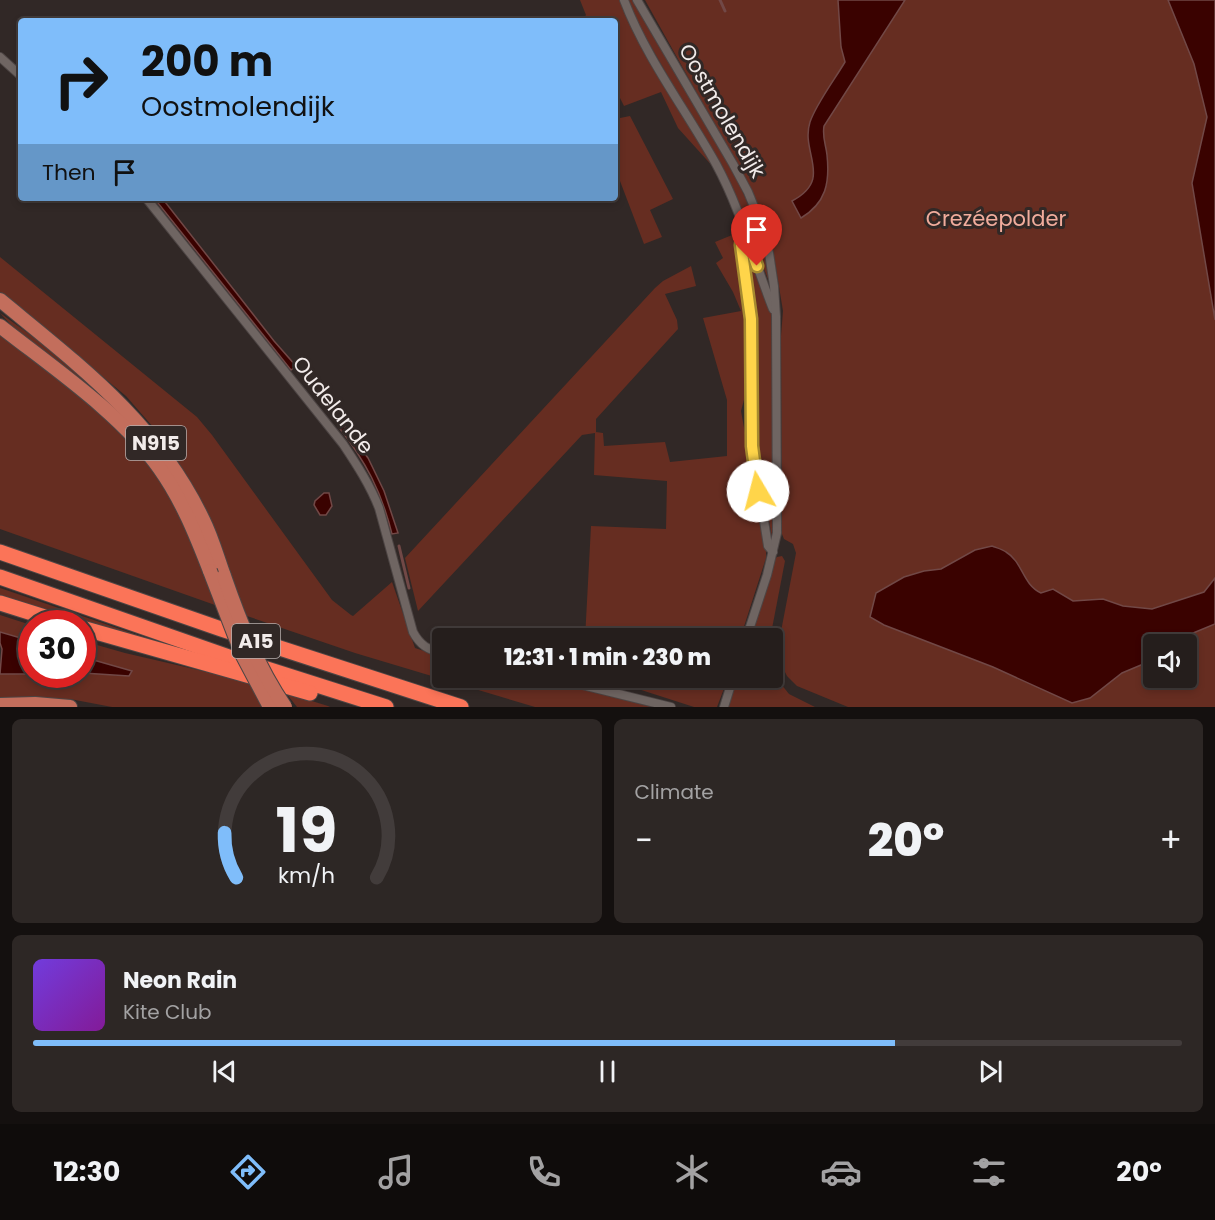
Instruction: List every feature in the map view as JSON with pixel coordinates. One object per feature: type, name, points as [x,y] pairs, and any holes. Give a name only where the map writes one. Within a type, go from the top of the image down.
[{"type":"highway","name":"A15","points":[[0,545],[51,571]]},
{"type":"highway","name":"A15","points":[[0,552],[221,629],[461,707]]},
{"type":"highway","name":"A15","points":[[0,577],[218,654],[386,707]]},
{"type":"highway","points":[[0,603],[22,610]]},
{"type":"highway","name":"A15","points":[[96,632],[308,693],[343,694]]},
{"type":"main road","name":"N915","points":[[0,300],[100,384],[145,429],[184,485],[204,521],[252,651],[285,707]]},
{"type":"main road","name":"N915","points":[[0,326],[89,397],[139,444],[159,468],[178,498],[197,537],[242,654],[270,707]]},
{"type":"main road","points":[[0,705],[35,704],[70,707]]},
{"type":"street","name":"Oostmolendijk","points":[[624,0],[646,46],[717,165],[776,316]]},
{"type":"street","name":"Oostmolendijk","points":[[637,0],[748,192],[761,224],[769,253],[776,316],[777,533],[749,628]]},
{"type":"street","points":[[0,57],[18,73]]},
{"type":"street","name":"Oudelande","points":[[148,201],[359,467],[379,508],[413,632],[422,645],[432,651]]},
{"type":"street","name":"Oostmolendijk","points":[[743,227],[741,245],[751,319],[752,446],[768,546],[773,552]]},
{"type":"street","points":[[595,688],[672,707]]},
{"type":"street","points":[[724,707],[730,688]]},
{"type":"green space","points":[[580,0],[622,0],[715,169],[678,128],[661,92],[624,106],[618,94],[618,18],[584,18],[586,15]]},
{"type":"green space","points":[[628,0],[632,0],[744,194],[761,239],[772,289],[730,184],[642,31]]},
{"type":"green space","name":"Crezéepolder","points":[[645,0],[1215,0],[1215,707],[848,707],[797,686],[787,676],[783,668],[782,628],[796,553],[793,544],[784,539],[782,534],[781,336],[783,311],[773,250],[751,190]]},
{"type":"green space","points":[[630,116],[673,199],[650,210],[662,237],[644,244],[618,173],[618,118]]},
{"type":"green space","points":[[737,233],[748,312],[748,385],[741,411],[766,550],[766,558],[744,628],[586,628],[591,526],[666,529],[667,481],[594,475],[595,433],[582,435],[418,611],[405,558],[655,288],[663,281],[691,266],[696,286],[665,294],[677,320],[678,329],[596,419],[596,432],[603,433],[604,446],[665,442],[670,462],[727,456],[727,400],[703,318],[741,311],[716,263],[723,258],[715,242]]},
{"type":"green space","points":[[745,241],[772,313],[772,537],[755,444],[754,306]]},
{"type":"green space","points":[[0,257],[197,417],[332,600],[353,616],[392,582],[415,648],[432,654],[432,676],[355,653],[247,616],[194,488],[153,427],[126,396],[0,292]]},
{"type":"green space","points":[[0,313],[57,354],[103,395],[35,346]]},
{"type":"green space","points":[[0,331],[94,407],[141,455],[164,486],[194,545],[215,605],[0,529]]},
{"type":"green space","points":[[782,556],[785,561],[772,628],[752,628],[774,560]]},
{"type":"green space","points":[[0,588],[64,610],[37,610],[0,599]]},
{"type":"green space","points":[[0,615],[18,621],[18,637],[0,632]]},
{"type":"green space","points":[[96,621],[205,658],[204,660],[96,628]]},
{"type":"green space","points":[[96,645],[250,682],[264,707],[112,707],[70,699],[0,700],[0,674],[18,674],[18,688],[96,688],[96,674],[129,676],[132,671],[96,661]]},
{"type":"green space","points":[[783,686],[789,694],[815,707],[728,707],[734,688]]},
{"type":"green space","points":[[472,688],[577,688],[652,707],[535,707]]},
{"type":"green space","points":[[635,688],[724,688],[717,707],[694,707]]},
{"type":"green space","points":[[286,693],[328,706],[330,707],[297,707]]},
{"type":"shaded area","points":[[838,0],[905,0],[824,126],[828,165],[825,191],[816,206],[801,218],[792,201],[804,193],[814,175],[808,133],[810,122],[845,62],[841,47]]},
{"type":"shaded area","points":[[1168,0],[1215,0],[1215,320],[1192,183],[1207,117],[1194,64]]},
{"type":"shaded area","points":[[156,201],[164,201],[296,366],[291,370]]},
{"type":"shaded area","points":[[342,423],[368,458],[384,491],[398,533],[392,534],[383,504],[371,477],[357,452],[338,426]]},
{"type":"shaded area","points":[[324,493],[329,493],[332,506],[326,515],[320,515],[314,505]]},
{"type":"shaded area","points":[[992,546],[1003,550],[1012,556],[1035,589],[1041,593],[1053,589],[1073,601],[1103,599],[1123,606],[1152,609],[1204,592],[1215,578],[1215,624],[1191,634],[1143,634],[1143,664],[1122,673],[1090,698],[1072,703],[993,667],[884,625],[870,617],[876,593],[904,577],[941,569],[975,550]]},
{"type":"shaded area","points":[[0,632],[18,637],[18,674],[0,674],[2,649]]},
{"type":"shaded area","points":[[96,661],[132,671],[129,676],[96,674]]},
{"type":"waterway","points":[[720,0],[725,11]]},
{"type":"waterway","points":[[399,546],[409,588]]},
{"type":"route","points":[[757,266],[743,227],[741,245],[751,319],[752,446],[758,491]]}]
